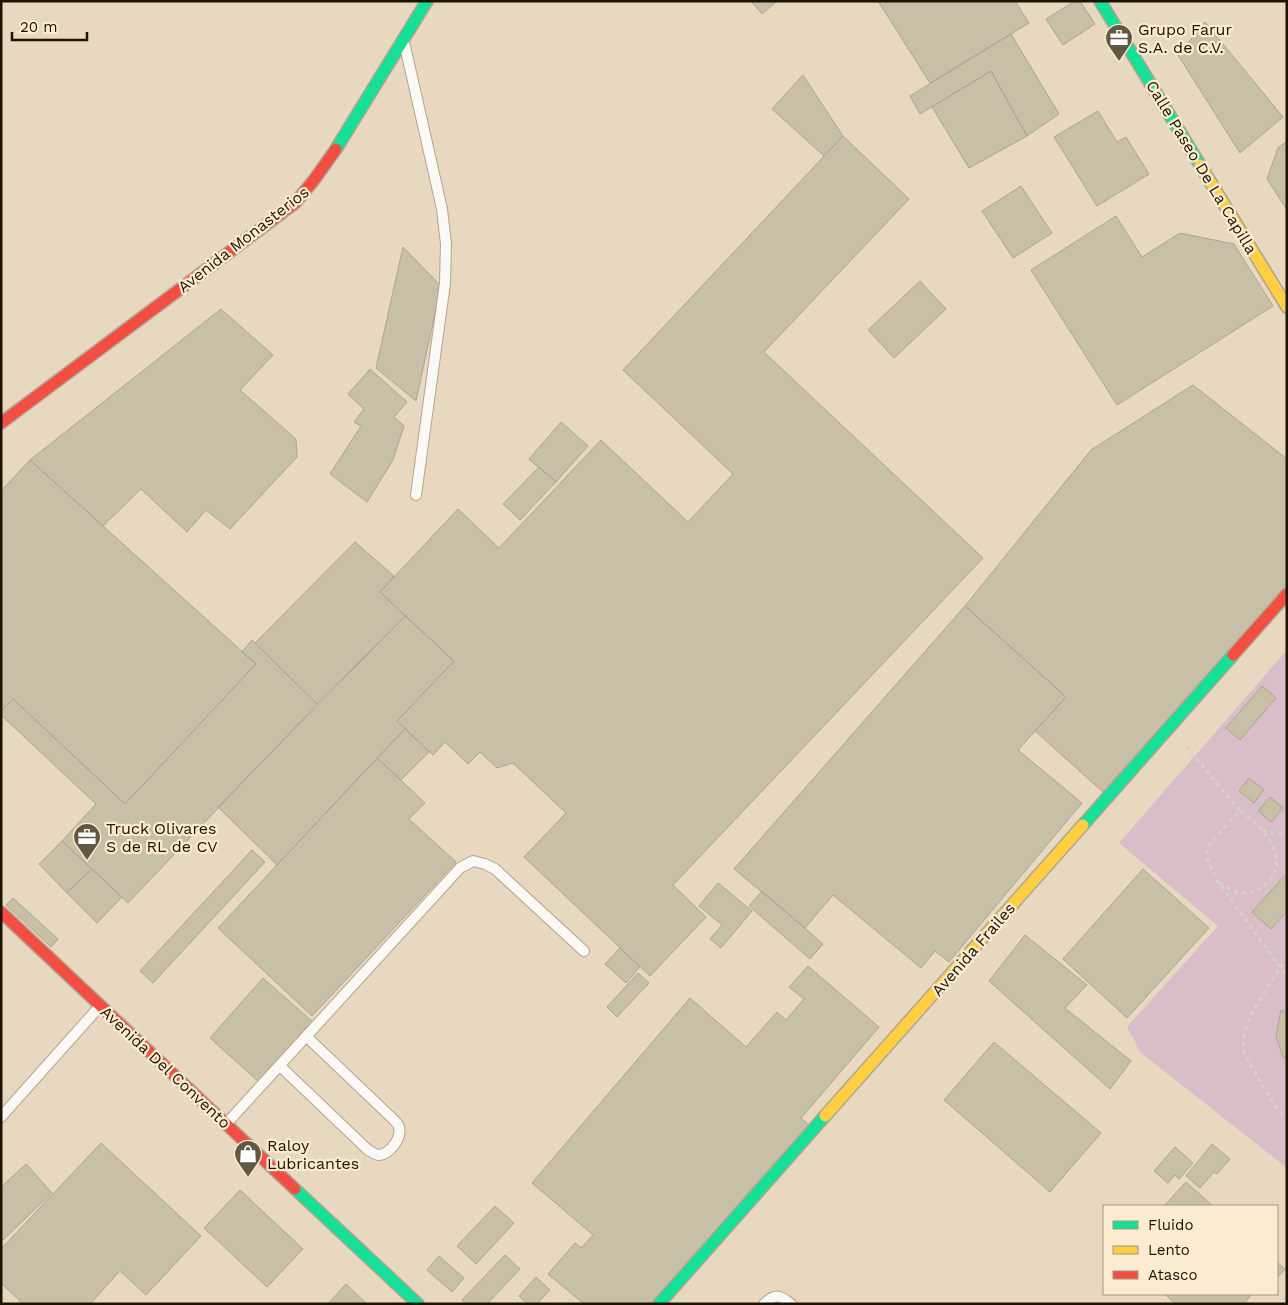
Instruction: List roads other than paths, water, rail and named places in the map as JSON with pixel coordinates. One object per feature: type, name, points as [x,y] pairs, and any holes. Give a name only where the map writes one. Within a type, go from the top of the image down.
[{"type":"street","name":"Avenida Monasterios","points":[[1,423],[295,203],[313,184],[330,160],[427,1]]},
{"type":"street","name":"Calle Paseo De La Capilla","points":[[1100,1],[1287,307]]},
{"type":"street","name":"Avenida Frailes","points":[[659,1304],[1287,594]]},
{"type":"street","name":"Avenida Del Convento","points":[[1,912],[418,1304]]},
{"type":"lane","points":[[403,38],[442,209],[446,244],[445,283],[416,495]]},
{"type":"lane","points":[[227,1124],[460,868],[473,861],[485,864],[495,870],[584,951]]},
{"type":"lane","points":[[1,1117],[100,1005]]},
{"type":"lane","points":[[280,1066],[368,1150],[381,1155],[387,1152],[399,1136],[399,1128],[394,1120],[307,1037]]},
{"type":"lane","points":[[764,1304],[774,1295],[779,1295],[791,1304]]},
{"type":"place","name":"Grupo Farur S.A. de C.V.","points":[[1119,62]]},
{"type":"place","name":"Truck Olivares S de RL de CV","points":[[87,861]]},
{"type":"place","name":"Raloy Lubricantes","points":[[248,1178]]}]
